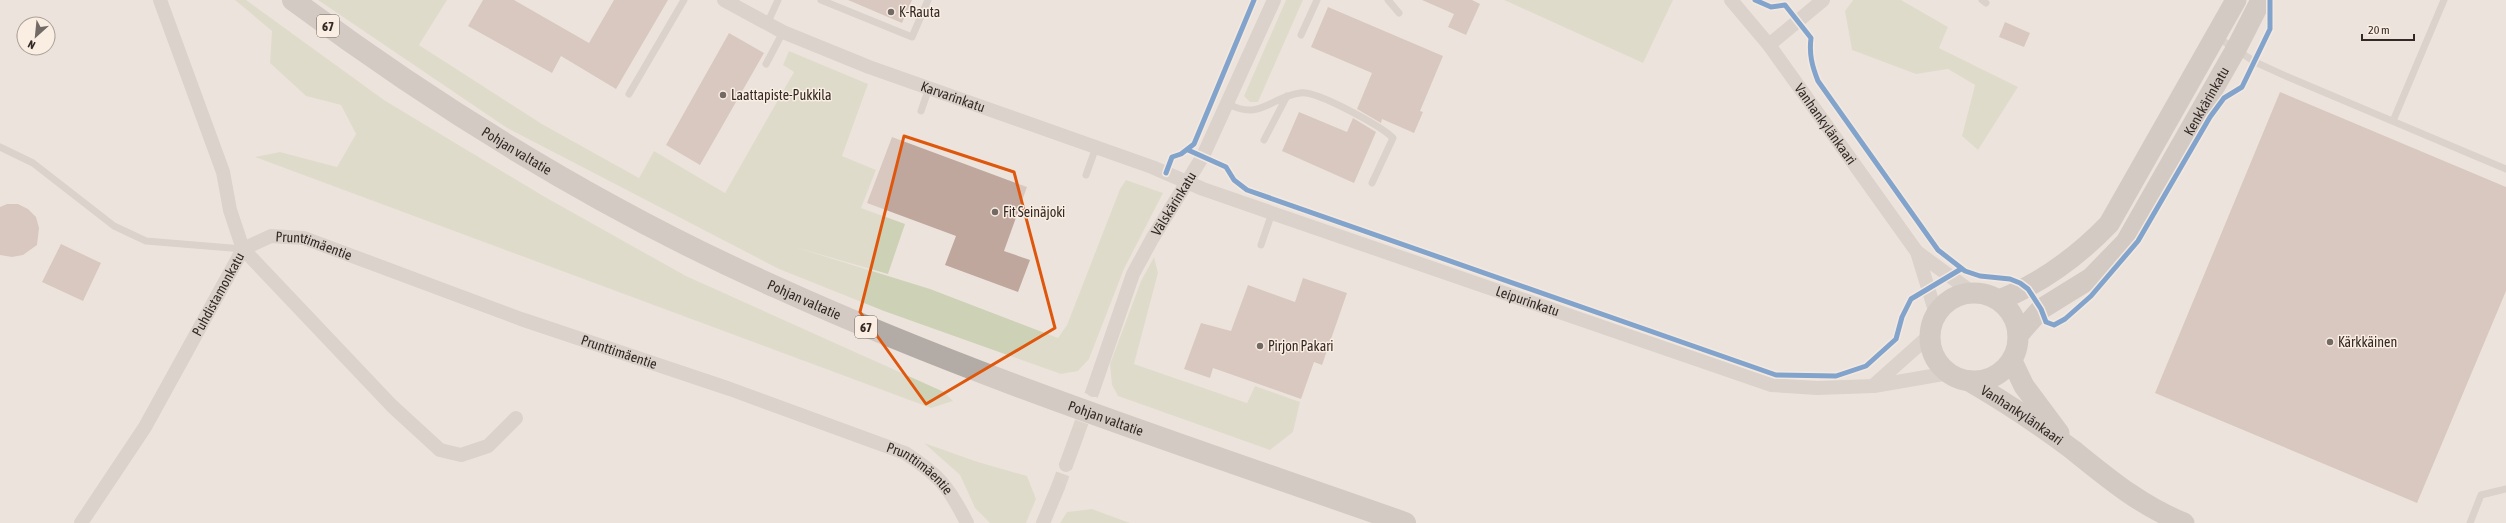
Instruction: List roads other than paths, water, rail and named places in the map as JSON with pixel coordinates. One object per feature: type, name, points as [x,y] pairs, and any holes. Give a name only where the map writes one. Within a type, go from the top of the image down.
[{"type":"main road","name":"Pohjan valtatie","points":[[293,0],[363,52],[490,136],[591,195],[673,238],[776,288],[875,331],[1035,393],[1405,523]]},
{"type":"street","name":"Puhdistamonkatu","points":[[81,523],[145,427],[243,249],[230,210],[221,165],[160,0]]},
{"type":"street","name":"Karvarinkatu","points":[[724,0],[783,32],[929,88],[1187,182]]},
{"type":"street","name":"Välskärinkatu","points":[[1093,390],[1133,274],[1152,239],[1187,182],[1228,104],[1274,0]]},
{"type":"street","name":"Vanhankylänkaari","points":[[1731,0],[1769,45],[1916,252],[1936,314]]},
{"type":"street","points":[[1769,45],[1823,0]]},
{"type":"street","name":"Kenkkärinkatu","points":[[1999,300],[2028,289],[2060,267],[2088,246],[2109,224],[2217,36],[2236,0]]},
{"type":"street","name":"Kenkkärinkatu","points":[[2018,335],[2040,309],[2091,278],[2126,242],[2236,49],[2260,0]]},
{"type":"street","name":"Leipurinkatu","points":[[1187,182],[1272,213],[1771,385],[1817,388],[1874,386],[1949,373]]},
{"type":"street","name":"Prunttimäentie","points":[[243,249],[271,236],[304,238],[521,319],[730,389],[905,453],[930,469],[950,490],[967,523]]},
{"type":"street","points":[[243,249],[392,406],[440,450],[461,455],[488,446],[516,418]]},
{"type":"street","name":"Vanhankylänkaari","points":[[1916,252],[1974,293]]},
{"type":"street","points":[[1974,293],[1987,295],[1999,300],[2012,316],[2018,335],[2017,348],[2012,360],[1993,377],[1982,381],[1969,381],[1949,373],[1938,363],[1932,349],[1930,335],[1936,314],[1946,303],[1959,295],[1974,293]]},
{"type":"street","points":[[1874,386],[1930,335]]},
{"type":"street","name":"Vanhankylänkaari","points":[[2012,360],[2024,386],[2073,451]]},
{"type":"street","name":"Vanhankylänkaari","points":[[1969,381],[2009,404],[2120,488],[2167,516],[2184,523]]},
{"type":"street","points":[[1066,465],[1077,435]]},
{"type":"street","points":[[1043,523],[1058,487]]},
{"type":"lane","points":[[629,94],[684,0]]},
{"type":"lane","points":[[767,24],[778,0]]},
{"type":"lane","points":[[821,0],[912,37],[928,0]]},
{"type":"lane","points":[[1301,35],[1317,0]]},
{"type":"lane","points":[[1388,0],[1399,12]]},
{"type":"lane","points":[[2393,122],[2444,0]]},
{"type":"lane","points":[[766,64],[783,32]]},
{"type":"lane","points":[[2217,36],[2255,62],[2506,169]]},
{"type":"lane","points":[[921,112],[929,88]]},
{"type":"lane","points":[[1228,104],[1252,111],[1287,96],[1302,92],[1333,102],[1385,130],[1393,138],[1372,183]]},
{"type":"lane","points":[[1264,140],[1287,96]]},
{"type":"lane","points":[[0,147],[33,163],[114,226],[146,241],[243,249]]},
{"type":"lane","points":[[1086,175],[1096,148]]},
{"type":"lane","points":[[1261,245],[1272,213]]},
{"type":"lane","points":[[2470,523],[2481,495],[2506,489]]},
{"type":"tunnel","points":[[1077,435],[1093,390]]},
{"type":"tunnel","points":[[1058,487],[1066,465]]},
{"type":"place","name":"K-Rauta","points":[[891,12]]},
{"type":"place","name":"Laattapiste-Pukkila","points":[[723,95]]},
{"type":"place","name":"Fit Seinäjoki","points":[[995,212]]},
{"type":"place","name":"Kärkkäinen","points":[[2330,342]]},
{"type":"place","name":"Pirjon Pakari","points":[[1260,346]]}]
